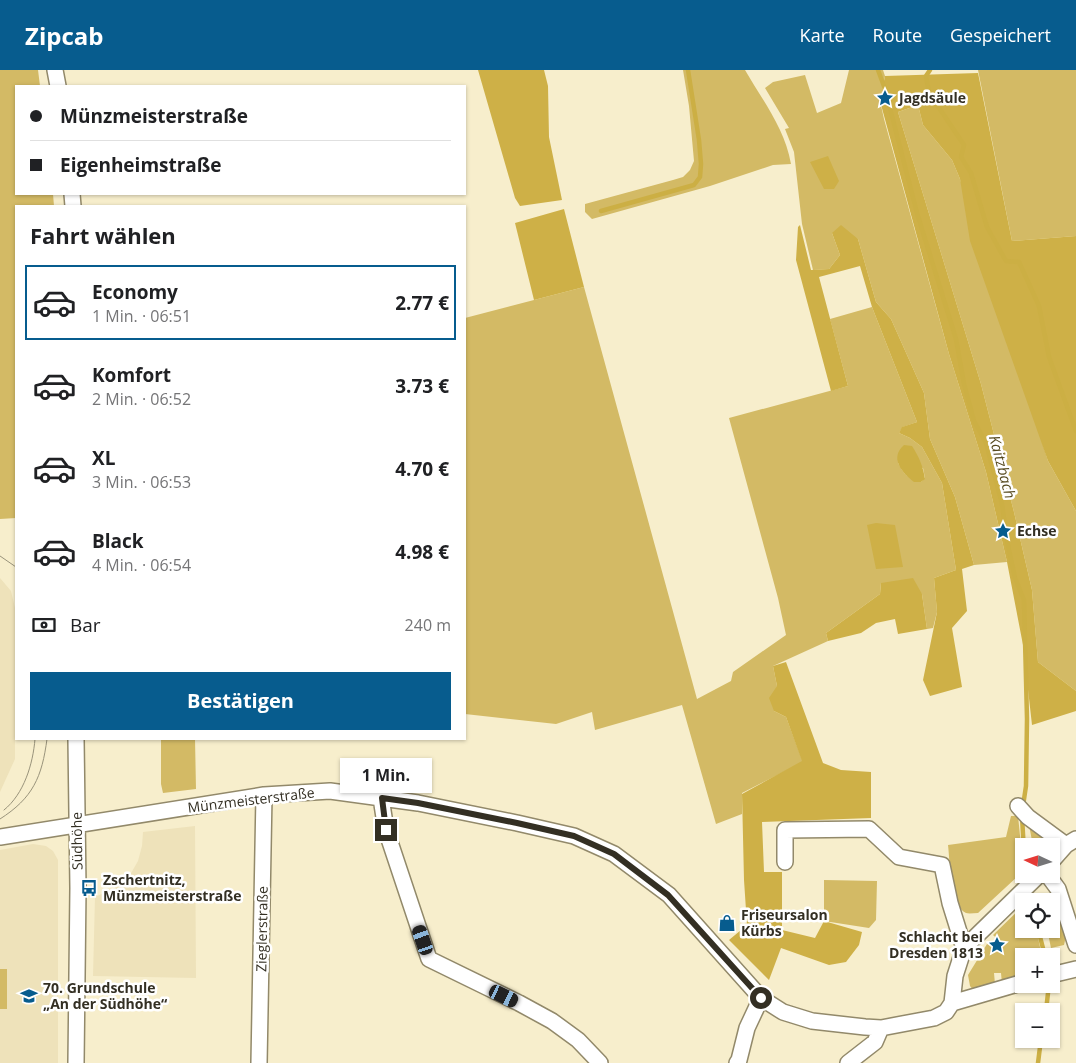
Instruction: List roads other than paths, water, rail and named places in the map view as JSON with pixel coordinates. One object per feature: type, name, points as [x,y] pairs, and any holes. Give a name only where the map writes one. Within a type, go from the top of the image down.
[{"type":"street","points":[[55,70],[58,85]]},
{"type":"street","name":"Südhöhe","points":[[76,740],[76,1063]]},
{"type":"street","name":"Münzmeisterstraße","points":[[0,837],[264,795],[330,790],[418,803],[574,836],[614,854],[668,895],[761,998],[783,1012],[812,1021],[865,1028],[881,1028],[934,1018],[946,1012],[952,1003]]},
{"type":"street","name":"Zieglerstraße","points":[[259,1063],[264,795]]},
{"type":"street","points":[[382,798],[386,830],[429,959],[520,1003],[552,1021],[578,1040],[600,1063]]},
{"type":"street","points":[[1023,810],[1071,842],[1060,853]]},
{"type":"street","points":[[785,862],[785,830],[869,829],[899,857],[942,865],[950,903],[964,948]]},
{"type":"street","points":[[1015,985],[952,1003],[955,976],[964,948],[1031,883]]},
{"type":"street","points":[[1050,883],[1058,889],[1076,945]]},
{"type":"street","points":[[1060,973],[1076,969]]},
{"type":"street","points":[[736,1063],[739,1060],[747,1028],[761,998]]},
{"type":"street","points":[[848,1063],[875,1042],[881,1028]]},
{"type":"waterway","points":[[601,211],[694,185],[700,177],[699,140],[688,70]]},
{"type":"waterway","name":"Kaitzbach","points":[[878,70],[885,89],[917,213],[956,339],[964,384],[974,421],[986,443],[1002,504],[1015,578],[1024,600],[1027,719],[1026,786],[1023,806]]},
{"type":"waterway","points":[[930,70],[926,76],[929,93],[964,145],[961,157],[971,173],[987,227],[1006,261],[1019,262],[1039,306],[1049,357],[1076,431]]},
{"type":"waterway","name":"Kaitzbach","points":[[1022,816],[1023,838]]},
{"type":"waterway","name":"Kaitzbach","points":[[1040,938],[1043,948]]},
{"type":"waterway","name":"Kaitzbach","points":[[1047,1003],[1048,993]]},
{"type":"waterway","name":"Kaitzbach","points":[[1038,1063],[1040,1048]]},
{"type":"tram line","points":[[0,556],[15,566]]},
{"type":"tram line","points":[[4,810],[17,796],[26,778],[30,768],[35,740]]},
{"type":"tram line","points":[[0,819],[21,803],[34,785],[42,765],[47,740]]},
{"type":"place","name":"Jagdsäule","points":[[885,98]]},
{"type":"place","name":"Echse","points":[[1003,531]]},
{"type":"place","name":"Zschertnitz, Münzmeisterstraße","points":[[89,888]]},
{"type":"place","name":"Friseursalon Kürbs","points":[[727,923]]},
{"type":"place","name":"Schlacht bei Dresden 1813","points":[[997,945]]},
{"type":"place","name":"70. Grundschule „An der Südhöhe“","points":[[29,996]]}]
